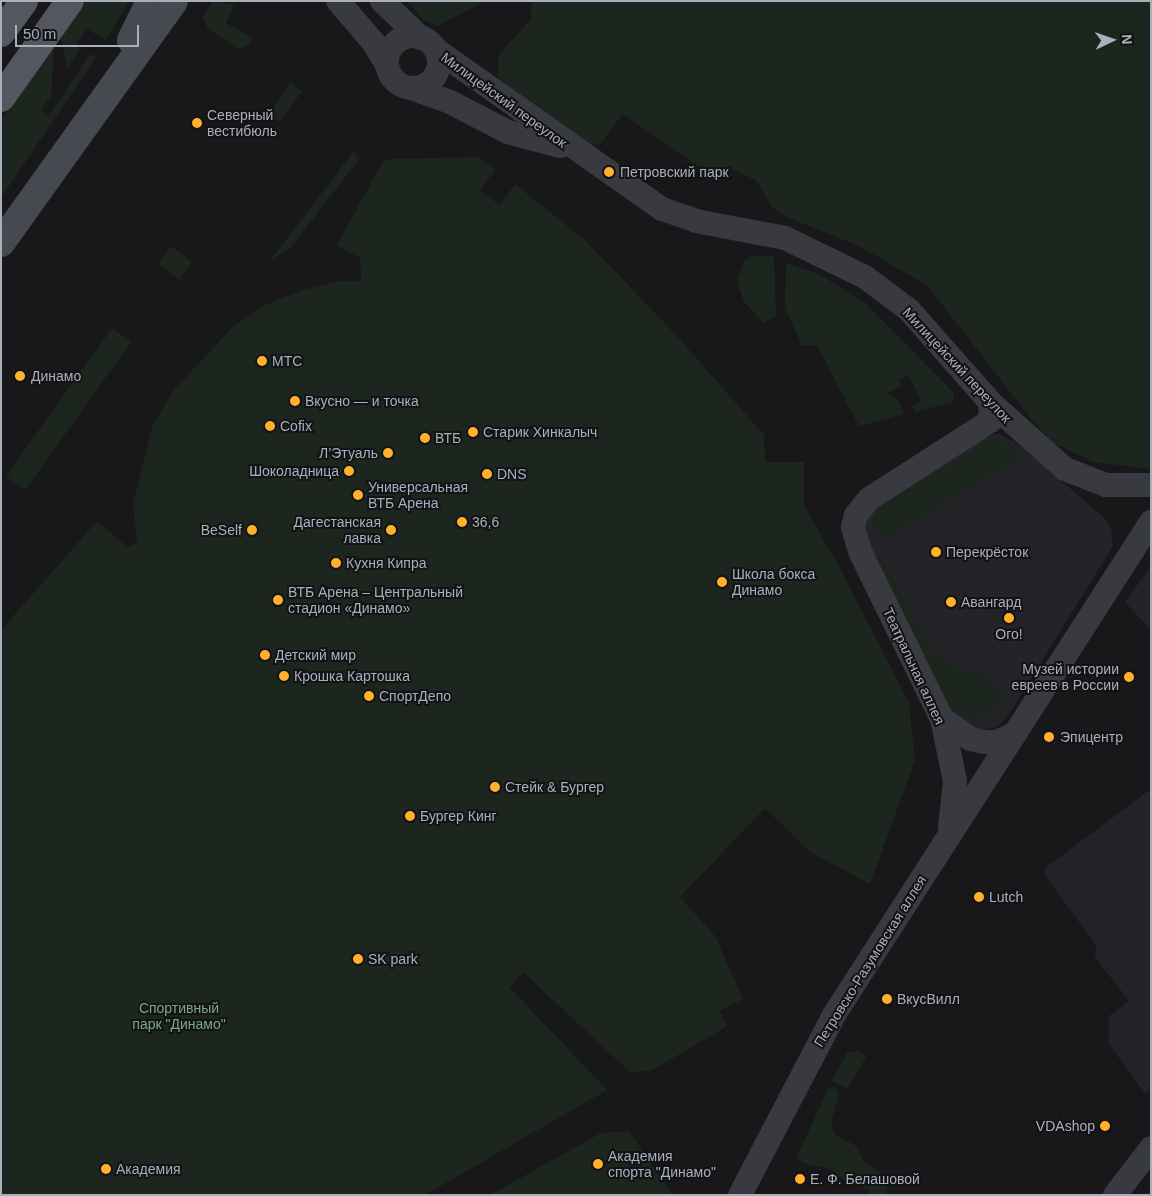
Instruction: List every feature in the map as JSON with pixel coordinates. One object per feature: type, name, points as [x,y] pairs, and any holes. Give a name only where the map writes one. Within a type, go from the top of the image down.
[{"type":"main road","points":[[1,33],[24,1]]},
{"type":"main road","points":[[1,98],[70,1]]},
{"type":"main road","points":[[102,100],[150,1]]},
{"type":"main road","points":[[1,243],[174,1]]},
{"type":"street","points":[[338,1],[373,42],[396,83],[411,88],[427,84],[434,76],[438,61],[428,44],[382,1]]},
{"type":"street","points":[[387,64],[391,48],[398,41],[428,44]]},
{"type":"street","name":"Милицейский переулок","points":[[428,44],[574,150],[662,209],[696,221],[785,238],[864,277],[909,310],[991,403],[1020,432],[1076,476],[1106,485],[1151,485]]},
{"type":"street","name":"Милицейский переулок","points":[[411,88],[450,102],[508,132],[574,150]]},
{"type":"street","points":[[979,430],[990,422],[991,403]]},
{"type":"street","points":[[979,430],[995,427],[1020,432]]},
{"type":"street","name":"Театральная аллея","points":[[946,841],[953,816],[955,780],[942,719],[861,554],[853,527],[860,508],[979,430]]},
{"type":"street","name":"Петровско-Разумовская аллея","points":[[740,1195],[834,1015],[1012,735],[1151,522]]},
{"type":"street","points":[[942,719],[971,739],[984,742],[997,742],[1012,735]]},
{"type":"street","points":[[1115,1195],[1151,1148]]},
{"type":"shaded area","points":[[988,434],[1000,434],[1021,446],[1103,517],[1111,528],[1113,546],[1007,717],[996,727],[980,730],[957,723],[869,552],[865,528],[870,511]]},
{"type":"shaded area","points":[[1151,566],[1151,630],[1125,602]]},
{"type":"shaded area","points":[[1151,789],[1151,1089],[1145,1093],[1109,1044],[1109,1016],[1129,1001],[1095,957],[1096,945],[1046,877],[1045,868]]},
{"type":"green space","points":[[86,1],[129,1],[106,40],[87,29],[75,46],[80,49],[67,69],[61,36]]},
{"type":"green space","points":[[213,1],[234,5],[226,23],[252,38],[249,44],[239,49],[208,29],[203,17]]},
{"type":"green space","points":[[407,1],[486,1],[437,26],[423,20]]},
{"type":"green space","name":"Петровский парк","points":[[532,1],[1151,1],[1151,469],[1093,462],[1054,443],[1032,420],[927,285],[859,246],[784,216],[771,206],[756,180],[729,168],[708,173],[623,114],[601,143],[591,145],[504,86],[498,77],[498,56],[531,19]]},
{"type":"green space","points":[[54,46],[51,96],[41,110],[49,116],[90,54],[96,57],[1,198],[1,121]]},
{"type":"green space","points":[[290,83],[302,91],[280,122],[269,114]]},
{"type":"green space","points":[[353,152],[360,158],[292,246],[270,261]]},
{"type":"green space","name":"Спортивный парк \"Динамо\"","points":[[478,157],[495,170],[480,191],[500,205],[515,184],[586,241],[676,335],[764,435],[765,462],[804,462],[804,506],[840,568],[909,703],[915,760],[870,884],[809,851],[765,808],[680,897],[715,936],[743,999],[719,1011],[727,1026],[651,1071],[630,1072],[523,972],[510,988],[607,1090],[425,1195],[1,1195],[1,630],[97,521],[127,547],[137,543],[133,502],[153,425],[172,392],[233,327],[265,305],[303,290],[341,281],[361,281],[360,258],[337,245],[382,163],[389,159]]},
{"type":"green space","points":[[171,246],[192,262],[179,280],[158,264]]},
{"type":"green space","points":[[752,256],[774,256],[776,316],[764,323],[744,302],[737,282],[744,261]]},
{"type":"green space","points":[[786,263],[819,274],[866,304],[954,393],[953,402],[915,412],[912,406],[922,401],[908,375],[899,380],[902,386],[888,393],[898,400],[904,414],[859,426],[817,345],[802,345],[785,308]]},
{"type":"green space","points":[[112,328],[131,342],[25,490],[6,476]]},
{"type":"green space","points":[[997,439],[1016,447],[1023,456],[882,541],[872,522],[880,506],[989,440]]},
{"type":"green space","points":[[879,554],[933,651],[959,668],[981,672],[1009,696],[992,715],[970,719],[949,708],[876,556]]},
{"type":"green space","points":[[859,1051],[866,1057],[847,1089],[832,1081],[847,1053]]},
{"type":"green space","points":[[834,1087],[839,1093],[831,1122],[834,1134],[856,1146],[863,1160],[888,1179],[886,1195],[869,1195],[869,1189],[846,1181],[828,1168],[803,1163],[797,1157],[828,1089]]},
{"type":"green space","name":"Академия спорта \"Динамо\"","points":[[629,1131],[672,1195],[490,1195],[601,1133]]},
{"type":"place","name":"Cеверный вестибюль","points":[[197,123]]},
{"type":"place","name":"Петровский парк","points":[[609,172]]},
{"type":"place","name":"МТС","points":[[262,361]]},
{"type":"place","name":"Динамо","points":[[20,376]]},
{"type":"place","name":"Вкусно — и точка","points":[[295,401]]},
{"type":"place","name":"Cofix","points":[[270,426]]},
{"type":"place","name":"Старик Хинкалыч","points":[[473,432]]},
{"type":"place","name":"ВТБ","points":[[425,438]]},
{"type":"place","name":"Л’Этуаль","points":[[388,453]]},
{"type":"place","name":"Шоколадница","points":[[349,471]]},
{"type":"place","name":"DNS","points":[[487,474]]},
{"type":"place","name":"Универсальная ВТБ Арена","points":[[358,495]]},
{"type":"place","name":"36,6","points":[[462,522]]},
{"type":"place","name":"BeSelf","points":[[252,530]]},
{"type":"place","name":"Дагестанская лавка","points":[[391,530]]},
{"type":"place","name":"Перекрёсток","points":[[936,552]]},
{"type":"place","name":"Кухня Кипра","points":[[336,563]]},
{"type":"place","name":"Школа бокса Динамо","points":[[722,582]]},
{"type":"place","name":"ВТБ Арена – Центральный стадион «Динамо»","points":[[278,600]]},
{"type":"place","name":"Авангард","points":[[951,602]]},
{"type":"place","name":"Ого!","points":[[1009,618]]},
{"type":"place","name":"Детский мир","points":[[265,655]]},
{"type":"place","name":"Крошка Картошка","points":[[284,676]]},
{"type":"place","name":"Музей истории евреев в России","points":[[1129,677]]},
{"type":"place","name":"СпортДепо","points":[[369,696]]},
{"type":"place","name":"Эпицентр","points":[[1049,737]]},
{"type":"place","name":"Стейк & Бургер","points":[[495,787]]},
{"type":"place","name":"Бургер Кинг","points":[[410,816]]},
{"type":"place","name":"Lutch","points":[[979,897]]},
{"type":"place","name":"SK park","points":[[358,959]]},
{"type":"place","name":"ВкусВилл","points":[[887,999]]},
{"type":"place","name":"VDAshop","points":[[1105,1126]]},
{"type":"place","name":"Академия спорта \"Динамо\"","points":[[598,1164]]},
{"type":"place","name":"Академия","points":[[106,1169]]},
{"type":"place","name":"Е. Ф. Белашовой","points":[[800,1179]]}]
